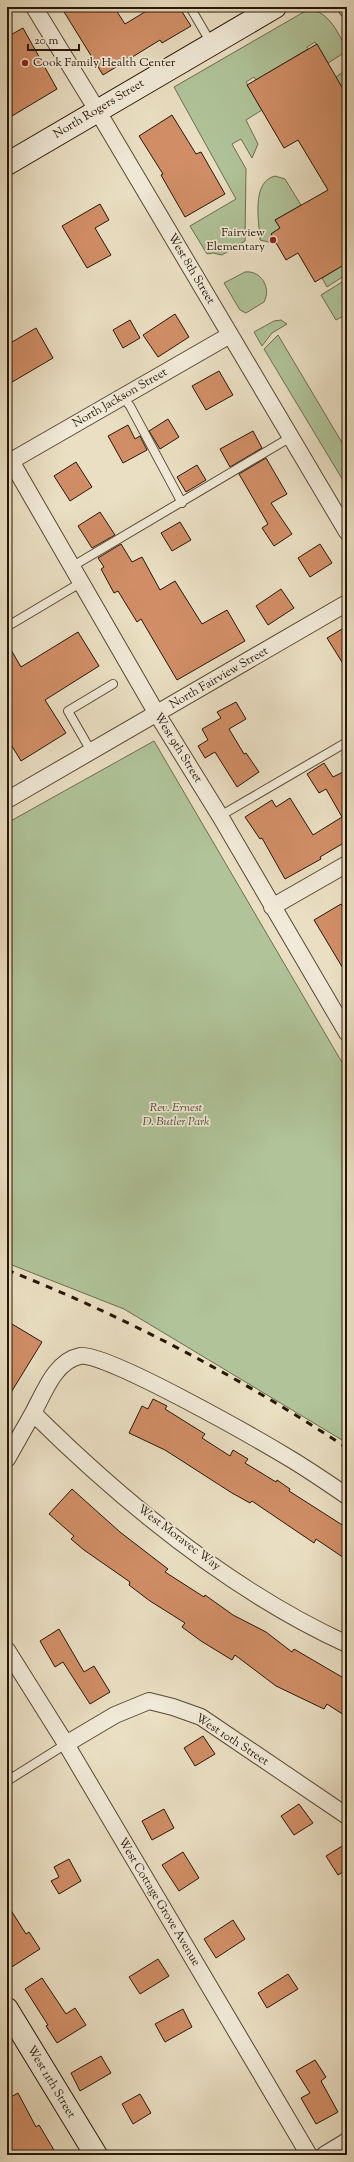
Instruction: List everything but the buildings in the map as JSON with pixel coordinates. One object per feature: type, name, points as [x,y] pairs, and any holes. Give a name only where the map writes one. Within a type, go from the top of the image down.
[{"type":"street","name":"West 8th Street","points":[[34,7],[97,110],[347,532]]},
{"type":"street","name":"North Rogers Street","points":[[7,164],[211,43],[275,7]]},
{"type":"street","name":"North Jackson Street","points":[[11,461],[230,335]]},
{"type":"street","name":"West 9th Street","points":[[11,461],[73,566],[157,714],[344,1023]]},
{"type":"street","name":"North Fairview Street","points":[[7,800],[347,603]]},
{"type":"street","points":[[272,906],[347,864]]},
{"type":"street","points":[[7,1459],[60,1367],[81,1356],[95,1357],[158,1386],[289,1458],[347,1496]]},
{"type":"street","name":"West Moravec Way","points":[[33,1412],[86,1465],[172,1535],[282,1609],[345,1639]]},
{"type":"street","name":"West Cottage Grove Avenue","points":[[7,1650],[66,1744],[309,2155]]},
{"type":"street","name":"West 10th Street","points":[[66,1744],[115,1715],[148,1701],[173,1707],[201,1718],[347,1816]]},
{"type":"street","name":"West 11th Street","points":[[7,2009],[96,2155]]},
{"type":"street","points":[[324,2155],[347,2141]]},
{"type":"lane","points":[[190,7],[211,43]]},
{"type":"lane","points":[[123,397],[130,406],[182,503]]},
{"type":"lane","points":[[73,566],[182,503],[291,437]]},
{"type":"lane","points":[[8,626],[82,582]]},
{"type":"lane","points":[[91,751],[68,711],[113,684]]},
{"type":"lane","points":[[220,816],[347,742]]},
{"type":"lane","points":[[7,1781],[66,1744]]},
{"type":"green space","points":[[309,10],[316,11],[328,19],[337,31],[347,51],[328,63],[315,42],[307,47],[308,49],[256,80],[254,77],[246,82],[262,110],[246,120],[258,144],[252,158],[241,139],[232,144],[246,169],[245,241],[222,255],[213,253],[207,254],[190,226],[236,199],[174,87]]},
{"type":"green space","points":[[347,69],[347,96],[336,77]]},
{"type":"green space","points":[[275,176],[285,179],[301,205],[275,220],[280,228],[271,234],[277,244],[260,240],[258,213],[259,194],[262,186],[267,180]]},
{"type":"green space","points":[[347,263],[347,274],[327,287],[322,278]]},
{"type":"green space","points":[[245,272],[250,272],[260,277],[267,291],[264,302],[246,313],[240,310],[224,283]]},
{"type":"green space","points":[[342,282],[347,290],[347,319],[345,315],[336,320],[321,295]]},
{"type":"green space","points":[[281,320],[287,324],[272,333],[262,346],[254,332],[274,321]]},
{"type":"green space","points":[[278,335],[347,451],[347,487],[264,349]]},
{"type":"green space","name":"Rev. Ernest D. Butler Park","points":[[154,741],[347,1071],[347,1443],[124,1309],[7,1263],[7,823]]},
{"type":"railway","points":[[7,1270],[51,1288],[139,1328],[182,1350],[265,1397],[347,1448]]},
{"type":"place","name":"Cook Family Health Center","points":[[25,63]]},
{"type":"place","name":"Fairview Elementary","points":[[273,240]]}]
